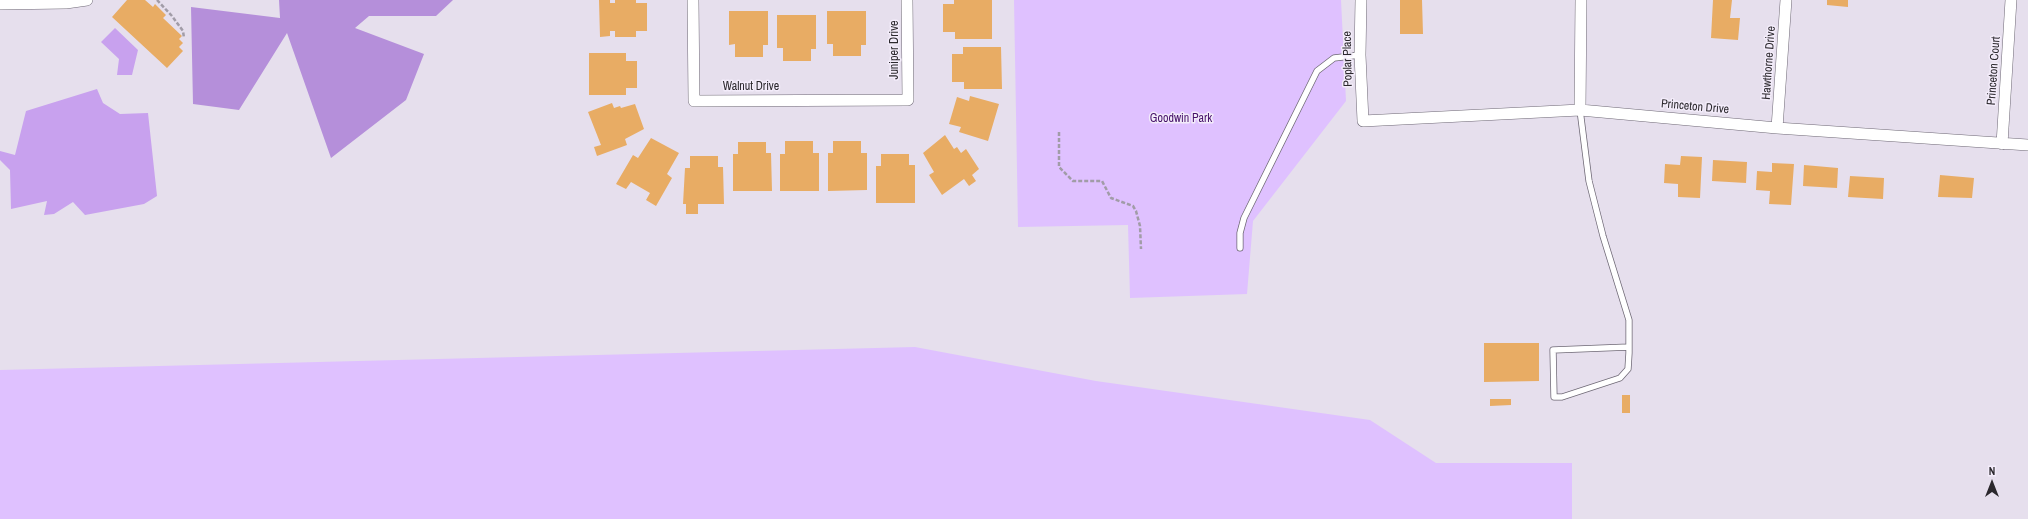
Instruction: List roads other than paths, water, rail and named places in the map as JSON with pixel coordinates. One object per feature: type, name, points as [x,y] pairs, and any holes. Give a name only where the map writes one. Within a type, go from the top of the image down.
[{"type":"street","points":[[0,4],[66,3],[87,0]]},
{"type":"street","name":"Walnut Drive","points":[[693,0],[694,101],[908,100]]},
{"type":"street","name":"Juniper Drive","points":[[907,0],[908,100]]},
{"type":"street","name":"Poplar Place","points":[[1361,0],[1360,55],[1363,117]]},
{"type":"street","points":[[1580,110],[1581,0]]},
{"type":"street","name":"Hawthorne Drive","points":[[1777,128],[1786,0]]},
{"type":"street","name":"Princeton Court","points":[[2002,144],[2011,0]]},
{"type":"street","name":"Princeton Drive","points":[[1363,117],[1363,121],[1580,110],[1777,128],[2028,145]]},
{"type":"lane","points":[[1240,248],[1240,233],[1244,218],[1317,71],[1334,58],[1360,55]]},
{"type":"lane","points":[[1580,110],[1589,181],[1603,236],[1628,320],[1629,347],[1628,369],[1625,375],[1620,378],[1562,397],[1554,397],[1553,350],[1629,347]]},
{"type":"park label","name":"Goodwin Park","points":[[1181,119]]}]
